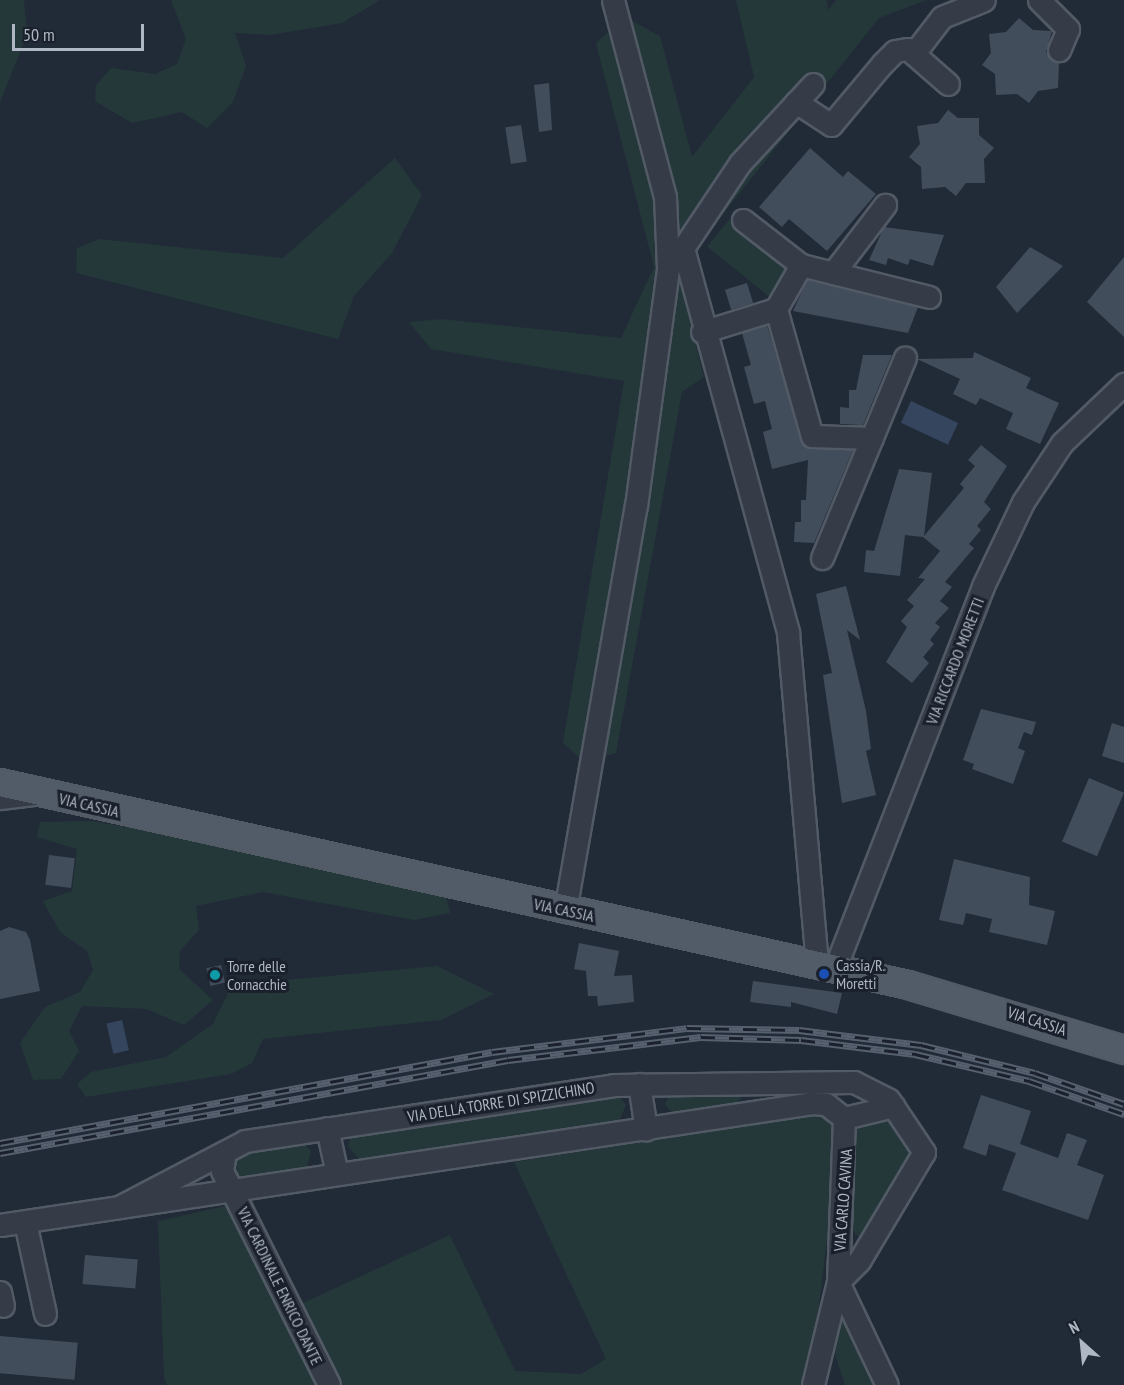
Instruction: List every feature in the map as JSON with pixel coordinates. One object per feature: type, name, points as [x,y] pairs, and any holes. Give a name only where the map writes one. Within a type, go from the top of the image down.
[{"type":"main road","name":"VIA CASSIA","points":[[0,783],[979,1002],[1124,1050]]},
{"type":"street","points":[[565,911],[636,506],[668,268],[665,197],[613,0]]},
{"type":"street","points":[[915,52],[942,17],[984,0]]},
{"type":"street","points":[[1039,0],[1068,29],[1059,50]]},
{"type":"street","points":[[796,102],[831,125],[896,51],[915,52],[948,84]]},
{"type":"street","points":[[813,84],[740,163],[683,248],[702,332],[788,633],[826,966]]},
{"type":"street","points":[[833,273],[885,205]]},
{"type":"street","points":[[743,220],[801,265],[929,297]]},
{"type":"street","points":[[702,332],[776,309],[801,265]]},
{"type":"street","points":[[776,309],[812,436],[872,438]]},
{"type":"street","points":[[822,558],[905,358]]},
{"type":"street","name":"VIA RICCARDO MORETTI","points":[[826,966],[983,586],[1023,502],[1062,443],[1124,384]]},
{"type":"street","points":[[0,798],[38,793]]},
{"type":"street","points":[[750,1112],[752,1081]]},
{"type":"street","name":"VIA DELLA TORRE DI SPIZZICHINO","points":[[119,1207],[245,1141],[639,1084],[752,1081],[854,1082],[880,1092],[894,1106],[920,1143],[922,1162],[859,1261],[838,1282]]},
{"type":"street","points":[[639,1084],[646,1129]]},
{"type":"street","name":"VIA DELLA TORRE DI SPIZZICHINO","points":[[0,1225],[232,1188],[750,1112],[826,1104],[844,1118]]},
{"type":"street","points":[[844,1118],[894,1106]]},
{"type":"street","name":"VIA CARLO CAVINA","points":[[813,1385],[838,1282],[844,1118]]},
{"type":"street","points":[[327,1128],[337,1174]]},
{"type":"street","name":"VIA CARDINALE ENRICO DANTE","points":[[225,1152],[222,1171],[329,1385]]},
{"type":"street","points":[[25,1222],[45,1314]]},
{"type":"street","points":[[838,1282],[887,1385]]},
{"type":"green space","points":[[0,0],[24,0],[27,35],[0,102]]},
{"type":"green space","points":[[171,0],[380,0],[342,23],[270,35],[235,33],[246,66],[233,102],[207,128],[182,112],[132,123],[95,101],[96,85],[111,68],[155,74],[177,64],[186,39]]},
{"type":"green space","points":[[736,0],[827,0],[828,10],[836,0],[926,0],[879,18],[695,249],[674,258],[704,377],[682,392],[616,753],[585,763],[563,743],[624,381],[431,349],[409,322],[441,319],[621,338],[654,267],[596,43],[625,17],[660,36],[692,157],[754,77]]},
{"type":"green space","points":[[395,158],[422,195],[392,253],[354,296],[338,339],[76,273],[77,248],[99,239],[283,258]]},
{"type":"green space","points":[[731,217],[795,269],[771,298],[707,247]]},
{"type":"green space","points":[[91,821],[291,854],[446,895],[450,913],[414,920],[263,892],[196,906],[199,930],[180,951],[179,969],[213,1000],[184,1025],[146,1009],[82,1006],[69,1031],[79,1051],[61,1079],[33,1080],[20,1043],[45,1007],[80,992],[93,970],[87,951],[60,932],[43,901],[72,891],[77,849],[37,837],[40,822]]},
{"type":"green space","points":[[437,966],[494,994],[441,1020],[263,1039],[252,1063],[231,1074],[86,1097],[77,1084],[91,1072],[166,1057],[213,1024],[232,985]]},
{"type":"green space","points":[[671,1089],[739,1092],[741,1098],[734,1106],[673,1114],[665,1104]]},
{"type":"green space","points":[[616,1092],[626,1105],[619,1121],[361,1162],[348,1146],[351,1135]]},
{"type":"green space","points":[[824,1114],[834,1126],[837,1154],[818,1315],[804,1385],[341,1385],[301,1304],[450,1235],[515,1371],[581,1374],[606,1359],[514,1162]]},
{"type":"green space","points":[[882,1120],[893,1122],[909,1142],[910,1152],[904,1172],[860,1238],[853,1231],[855,1133],[861,1123]]},
{"type":"green space","points":[[299,1139],[311,1151],[306,1169],[248,1182],[239,1178],[235,1162],[248,1151]]},
{"type":"green space","points":[[230,1205],[318,1385],[167,1385],[164,1378],[158,1221]]},
{"type":"green space","points":[[838,1308],[880,1385],[845,1385],[833,1349]]},
{"type":"water","points":[[911,401],[958,423],[948,445],[901,423]]},
{"type":"water","points":[[122,1020],[129,1050],[113,1054],[106,1024]]},
{"type":"building","points":[[1019,18],[1033,30],[1052,31],[1046,52],[1059,63],[1058,88],[1038,91],[1029,103],[1017,94],[996,95],[995,74],[982,65],[991,53],[989,34],[1006,32]]},
{"type":"building","points":[[549,83],[552,130],[539,132],[534,85]]},
{"type":"building","points":[[948,110],[958,118],[979,118],[979,135],[994,148],[984,159],[985,183],[966,183],[956,196],[945,187],[922,189],[921,167],[909,157],[920,144],[917,126],[938,123]]},
{"type":"building","points":[[521,125],[527,162],[511,164],[505,128]]},
{"type":"building","points":[[810,148],[843,177],[848,171],[876,194],[827,251],[789,219],[782,227],[759,207]]},
{"type":"building","points":[[884,227],[944,235],[933,266],[910,259],[908,265],[888,258],[886,265],[869,260]]},
{"type":"building","points":[[1030,247],[1063,266],[1017,313],[996,287]]},
{"type":"building","points":[[1124,257],[1124,337],[1087,302]]},
{"type":"building","points":[[807,280],[918,307],[908,333],[793,311]]},
{"type":"building","points":[[747,283],[753,303],[731,310],[725,290]]},
{"type":"building","points":[[767,325],[804,446],[853,450],[814,543],[794,542],[795,522],[801,522],[801,500],[806,500],[808,460],[772,469],[763,432],[772,429],[765,401],[754,404],[744,367],[751,365],[742,333]]},
{"type":"building","points":[[974,352],[1031,378],[1026,388],[1059,403],[1040,444],[1006,429],[1013,413],[980,398],[976,405],[953,394],[960,379],[917,359],[973,358]]},
{"type":"building","points":[[863,355],[892,355],[863,425],[840,424],[840,407],[849,408],[849,390],[856,390]]},
{"type":"building","points":[[981,445],[1007,466],[984,502],[991,509],[977,526],[981,530],[969,544],[974,548],[945,582],[952,587],[940,601],[949,608],[935,623],[940,627],[930,640],[934,644],[923,657],[929,663],[912,683],[886,662],[907,627],[901,621],[914,606],[907,600],[925,579],[918,578],[940,551],[923,537],[905,535],[900,576],[864,572],[866,550],[874,551],[899,469],[932,473],[924,536],[964,488],[960,484],[975,466],[968,460]]},
{"type":"building","points":[[846,586],[860,640],[847,630],[866,711],[871,749],[866,751],[876,795],[842,803],[823,675],[832,673],[816,594]]},
{"type":"building","points":[[981,709],[1036,722],[1032,735],[1024,732],[1018,748],[1025,751],[1013,784],[972,769],[974,764],[963,760]]},
{"type":"building","points":[[1112,723],[1124,727],[1124,763],[1102,756]]},
{"type":"building","points":[[1089,778],[1124,793],[1097,856],[1062,842]]},
{"type":"building","points":[[49,855],[75,858],[71,888],[45,885]]},
{"type":"building","points":[[954,859],[1030,877],[1029,905],[1055,911],[1047,945],[989,932],[992,919],[966,913],[963,925],[939,920]]},
{"type":"building","points":[[9,927],[26,932],[30,940],[40,991],[0,999],[0,931]]},
{"type":"building","points":[[579,943],[619,951],[614,976],[632,975],[634,1002],[598,1006],[597,996],[588,996],[586,971],[574,969]]},
{"type":"building","name":"Torre delle Cornacchie","points":[[221,965],[225,983],[210,986],[206,968]]},
{"type":"building","points":[[753,981],[842,993],[837,1014],[791,1002],[791,1007],[750,1002]]},
{"type":"building","points":[[981,1095],[1031,1111],[1020,1144],[1058,1158],[1067,1133],[1087,1140],[1077,1165],[1104,1175],[1088,1220],[1002,1190],[1016,1153],[989,1144],[986,1156],[963,1148]]},
{"type":"building","points":[[85,1255],[138,1260],[135,1289],[82,1284]]},
{"type":"building","points":[[0,1336],[78,1343],[74,1380],[0,1373]]},
{"type":"railway","points":[[0,1143],[492,1052],[687,1028],[799,1030],[921,1045],[1035,1073],[1124,1104]]},
{"type":"railway","points":[[0,1153],[508,1060],[701,1037],[801,1040],[915,1054],[1029,1081],[1124,1114]]},
{"type":"place","name":"Cassia/R. Moretti","points":[[824,974]]},
{"type":"place","name":"Torre delle Cornacchie","points":[[215,975]]}]
